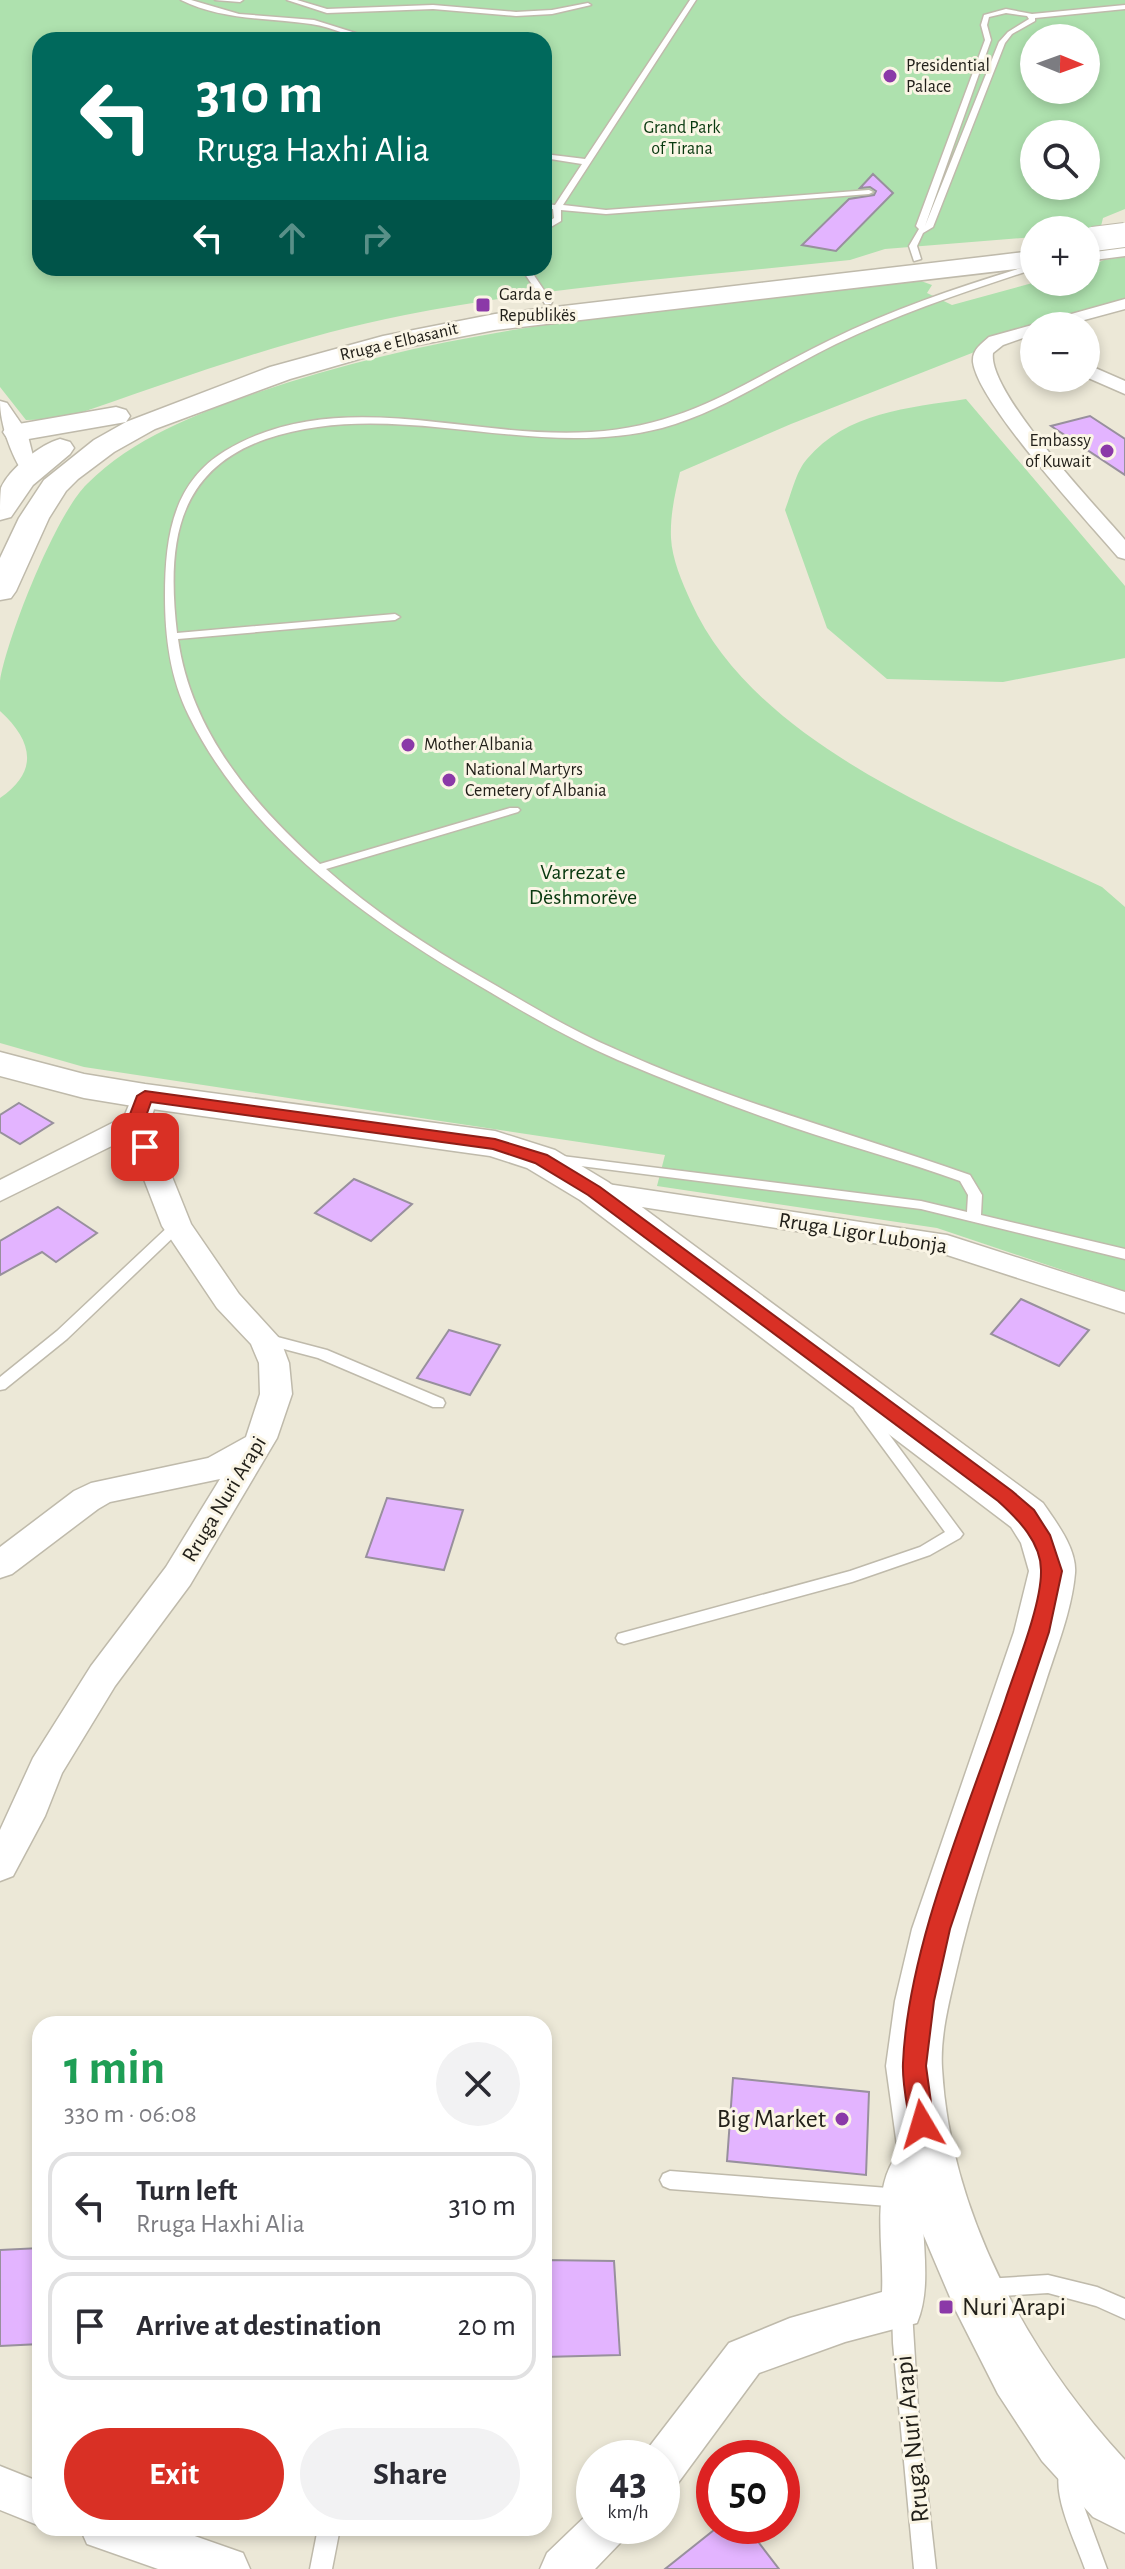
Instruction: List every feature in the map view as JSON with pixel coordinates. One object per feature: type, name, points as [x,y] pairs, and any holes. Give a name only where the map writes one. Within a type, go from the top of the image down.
[{"type":"main road","points":[[1107,243],[1116,225],[1125,217]]},
{"type":"main road","name":"Rruga e Elbasanit","points":[[0,511],[31,470],[75,438],[116,416],[265,361],[337,339],[446,316],[548,302],[1020,248]]},
{"type":"main road","name":"Rruga e Elbasanit","points":[[0,591],[34,518],[54,486],[68,473],[104,446],[145,423],[280,373],[346,353],[456,328],[965,278],[1020,263]]},
{"type":"main road","points":[[17,432],[116,416]]},
{"type":"main road","points":[[0,1064],[84,1086],[140,1109],[495,1144],[541,1159],[594,1191],[1027,1515],[1043,1540],[1052,1571],[1038,1632],[939,1929],[922,2001],[914,2066],[926,2153],[944,2215],[976,2289],[1019,2373],[1064,2439],[1125,2502]]},
{"type":"street","points":[[1094,312],[1125,304]]},
{"type":"street","points":[[1020,332],[996,341],[984,351],[983,363],[989,379],[1012,416],[1125,553]]},
{"type":"street","points":[[1100,376],[1125,388]]},
{"type":"street","points":[[0,407],[17,432],[24,460],[31,470]]},
{"type":"street","points":[[0,1192],[140,1109]]},
{"type":"street","name":"Rruga Nuri Arapi","points":[[0,1865],[27,1816],[46,1768],[103,1676],[178,1576],[266,1430],[276,1394],[274,1363],[265,1339],[228,1301],[177,1226],[140,1109]]},
{"type":"street","name":"Rruga Ligor Lubonja","points":[[594,1191],[947,1245],[1125,1303]]},
{"type":"street","points":[[0,1565],[86,1500],[103,1492],[217,1468],[254,1446]]},
{"type":"street","name":"Rruga Nuri Arapi","points":[[902,2308],[901,2198],[906,2175],[926,2153]]},
{"type":"street","points":[[680,2443],[744,2358],[831,2325],[902,2308]]},
{"type":"street","points":[[0,2488],[32,2501]]},
{"type":"street","points":[[127,2536],[227,2569]]},
{"type":"street","points":[[563,2569],[587,2544]]},
{"type":"lane","points":[[184,0],[225,13],[314,22],[348,32]]},
{"type":"lane","points":[[218,0],[238,0]]},
{"type":"lane","points":[[225,13],[238,0]]},
{"type":"lane","points":[[290,0],[327,11],[433,7],[516,14],[552,12],[588,5]]},
{"type":"lane","points":[[552,223],[558,219],[557,208],[693,0]]},
{"type":"lane","points":[[917,259],[913,246],[924,229],[929,227],[1002,42],[1033,18],[1125,9]]},
{"type":"lane","points":[[924,229],[920,226],[988,40],[984,20],[998,12],[1022,12],[1033,18]]},
{"type":"lane","points":[[552,157],[587,162]]},
{"type":"lane","points":[[552,207],[606,212],[869,192]]},
{"type":"lane","points":[[974,1218],[975,1195],[965,1178],[797,1123],[620,1057],[545,1019],[415,943],[363,906],[289,842],[216,752],[195,716],[185,692],[171,637],[172,550],[184,492],[210,464],[247,443],[304,427],[366,419],[558,436],[637,430],[709,409],[833,341],[965,278],[1020,268]]},
{"type":"lane","points":[[530,276],[548,302]]},
{"type":"lane","points":[[171,637],[395,617]]},
{"type":"lane","points":[[319,868],[514,810]]},
{"type":"lane","points":[[541,1159],[579,1160],[921,1205],[1125,1254]]},
{"type":"lane","points":[[0,1385],[62,1335],[177,1226]]},
{"type":"lane","points":[[265,1339],[322,1354],[438,1403]]},
{"type":"lane","points":[[624,1638],[852,1576],[925,1551],[955,1534],[832,1370]]},
{"type":"lane","points":[[670,2180],[901,2198]]},
{"type":"lane","points":[[976,2289],[1048,2284],[1097,2297],[1125,2309]]},
{"type":"lane","name":"Rruga Nuri Arapi","points":[[902,2308],[902,2371],[918,2479],[925,2569]]},
{"type":"lane","points":[[1064,2439],[1069,2493],[1096,2569]]},
{"type":"lane","points":[[321,2569],[327,2536]]},
{"type":"green space","name":"Grand Park of Tirana","points":[[0,0],[1125,0],[1125,209],[1103,218],[1100,230],[1100,216],[1020,216],[1020,238],[885,249],[850,260],[515,296],[405,315],[275,348],[63,419],[26,420],[0,387]]},
{"type":"green space","name":"National Martyrs Cemetery of Albania","points":[[1125,257],[1125,301],[1083,312],[1020,312],[1020,329],[977,351],[791,424],[680,472],[671,529],[675,562],[691,602],[722,654],[764,699],[814,739],[870,775],[989,836],[1102,887],[1125,907],[1125,1291],[937,1228],[657,1186],[665,1155],[84,1067],[0,1043],[0,798],[21,777],[27,755],[19,733],[0,711],[4,661],[34,577],[61,521],[87,484],[124,453],[166,429],[233,401],[337,368],[419,348],[585,319],[921,281],[932,285],[927,293],[952,305],[1020,286],[1020,296],[1100,296],[1100,262]]},
{"type":"green space","points":[[966,399],[1125,586],[1125,658],[1003,682],[887,679],[827,628],[785,510],[803,464],[823,443],[860,422],[901,410]]},
{"type":"building","points":[[873,174],[893,193],[836,251],[802,245],[849,199],[874,195],[876,191],[870,187],[860,188]]},
{"type":"building","name":"Embassy of Kuwait","points":[[1090,416],[1125,439],[1125,475],[1051,426]]},
{"type":"building","points":[[19,1103],[53,1123],[20,1144],[0,1132],[0,1115]]},
{"type":"building","points":[[354,1179],[412,1204],[371,1241],[315,1213]]},
{"type":"building","points":[[58,1207],[97,1233],[56,1262],[42,1252],[0,1275],[0,1241]]},
{"type":"building","points":[[1021,1299],[1089,1330],[1059,1366],[991,1334]]},
{"type":"building","points":[[449,1330],[500,1345],[470,1395],[417,1378]]},
{"type":"building","points":[[387,1498],[463,1510],[444,1570],[366,1557]]},
{"type":"building","points":[[733,2078],[869,2092],[866,2175],[727,2161]]},
{"type":"building","points":[[32,2248],[32,2344],[0,2346],[0,2250]]},
{"type":"building","points":[[552,2260],[614,2261],[620,2355],[552,2357]]},
{"type":"building","points":[[696,2544],[760,2544],[779,2569],[665,2569]]},
{"type":"place","name":"Presidential Palace","points":[[890,76]]},
{"type":"place","name":"Garda e Republikës","points":[[483,305]]},
{"type":"place","name":"Embassy of Kuwait","points":[[1107,451]]},
{"type":"place","name":"Mother Albania","points":[[408,745]]},
{"type":"place","name":"National Martyrs Cemetery of Albania","points":[[449,780]]},
{"type":"place","name":"Big Market","points":[[842,2119]]},
{"type":"place","name":"Nuri Arapi","points":[[946,2307]]},
{"type":"route","points":[[145,1147],[136,1122],[145,1096],[495,1144],[541,1159],[594,1191],[1027,1515],[1043,1540],[1052,1571],[1038,1632],[939,1929],[922,2001],[914,2066],[922,2124]]},
{"type":"park label","name":"Varrezat e Dëshmorëve","points":[[583,884]]}]
